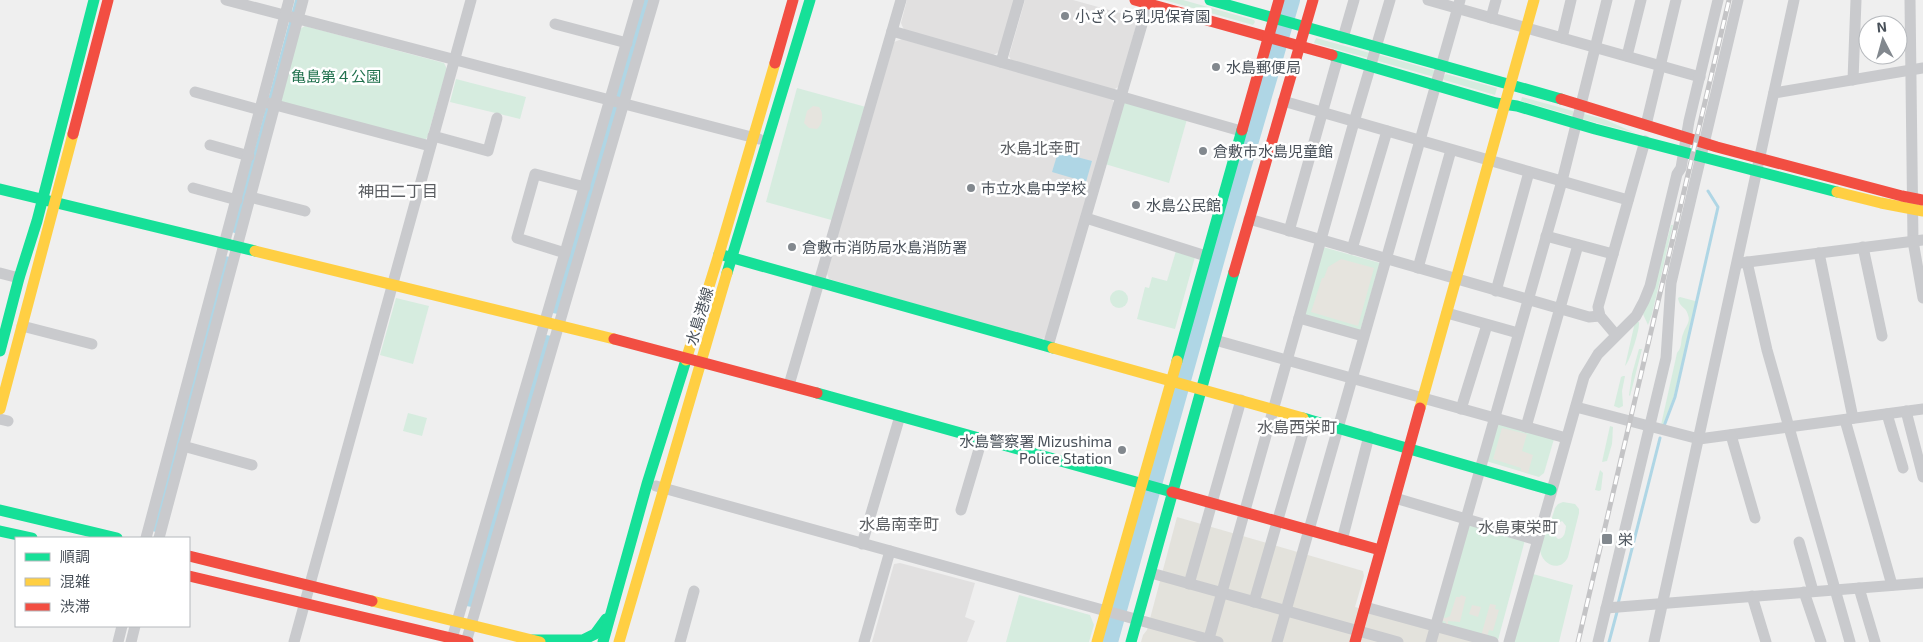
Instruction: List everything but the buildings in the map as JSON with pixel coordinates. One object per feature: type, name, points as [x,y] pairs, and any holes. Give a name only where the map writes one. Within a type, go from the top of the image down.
[{"type":"street","points":[[0,351],[94,0]]},
{"type":"street","points":[[0,408],[108,0]]},
{"type":"street","points":[[290,0],[292,17]]},
{"type":"street","points":[[159,537],[231,244],[237,200],[292,17],[304,0]]},
{"type":"street","points":[[509,468],[559,325],[588,201],[617,102],[626,43],[639,0]]},
{"type":"street","points":[[451,640],[483,557],[509,468],[545,321],[565,253],[588,201],[585,187],[654,0]]},
{"type":"street","name":"水島港線","points":[[603,642],[647,484],[719,254],[793,0]]},
{"type":"street","name":"水島港線","points":[[619,642],[701,361],[810,0]]},
{"type":"street","points":[[789,385],[901,0]]},
{"type":"street","points":[[1001,62],[1019,0]]},
{"type":"street","points":[[1135,0],[1338,56],[1435,86],[1506,105],[1517,106],[1758,171],[1918,205]]},
{"type":"street","points":[[1210,0],[1580,104],[1704,143],[1918,205]]},
{"type":"street","points":[[1097,642],[1109,612],[1145,485],[1241,132],[1277,40],[1282,20],[1279,0]]},
{"type":"street","points":[[1132,642],[1132,618],[1150,573],[1173,493],[1196,388],[1215,340],[1313,0]]},
{"type":"street","points":[[1343,38],[1354,0]]},
{"type":"street","points":[[647,484],[1132,618],[1175,636],[1212,641],[1222,593],[1244,513],[1390,0]]},
{"type":"street","points":[[1428,0],[1459,4],[1491,18],[1700,76]]},
{"type":"street","points":[[1491,18],[1496,0]]},
{"type":"street","points":[[1357,637],[1534,0]]},
{"type":"street","points":[[1562,38],[1571,0]]},
{"type":"street","points":[[1431,642],[1562,181],[1607,0]]},
{"type":"street","points":[[1627,56],[1641,0]]},
{"type":"street","points":[[1646,125],[1676,0]]},
{"type":"street","points":[[1509,642],[1584,377],[1598,354],[1636,316],[1647,293],[1684,151],[1718,0]]},
{"type":"street","points":[[1598,642],[1651,427],[1667,349],[1671,283],[1738,0]]},
{"type":"street","points":[[1654,642],[1741,263],[1759,159],[1794,0]]},
{"type":"street","points":[[1853,80],[1856,0]]},
{"type":"street","points":[[1910,0],[1911,70],[1918,111],[1918,240],[1923,298]]},
{"type":"street","points":[[234,1],[768,141]]},
{"type":"street","points":[[294,642],[455,60],[468,1]]},
{"type":"street","points":[[1048,346],[1148,4]]},
{"type":"street","points":[[1276,642],[1459,4]]},
{"type":"street","points":[[555,24],[626,43]]},
{"type":"street","points":[[892,31],[1241,132]]},
{"type":"street","points":[[1289,231],[1338,56]]},
{"type":"street","points":[[1774,93],[1923,68]]},
{"type":"street","points":[[194,92],[267,105],[432,141],[488,151],[497,118]]},
{"type":"street","points":[[1283,102],[1628,200]]},
{"type":"street","points":[[146,537],[231,244],[250,198],[267,105]]},
{"type":"street","points":[[1352,249],[1387,131]]},
{"type":"street","points":[[1616,335],[1600,316],[1598,307],[1645,141]]},
{"type":"street","points":[[210,145],[249,156]]},
{"type":"street","points":[[1418,268],[1451,150]]},
{"type":"street","points":[[1496,290],[1529,172]]},
{"type":"street","points":[[565,253],[517,238],[535,174],[585,187]]},
{"type":"street","points":[[193,188],[237,200]]},
{"type":"street","points":[[0,189],[545,321],[701,361],[1380,550]]},
{"type":"street","points":[[250,198],[305,211]]},
{"type":"street","points":[[1086,218],[1206,256]]},
{"type":"street","points":[[1249,220],[1589,317],[1600,316]]},
{"type":"street","points":[[1546,236],[1613,254]]},
{"type":"street","points":[[1741,263],[1918,240]]},
{"type":"street","points":[[1526,427],[1578,244]]},
{"type":"street","points":[[1863,247],[1882,336]]},
{"type":"street","points":[[1819,253],[1849,419],[1892,585]]},
{"type":"street","points":[[719,254],[1370,436],[1551,490]]},
{"type":"street","points":[[1741,263],[1790,427],[1850,642]]},
{"type":"street","points":[[0,273],[19,278]]},
{"type":"street","points":[[1447,313],[1518,333]]},
{"type":"street","points":[[1299,318],[1363,336]]},
{"type":"street","points":[[1461,409],[1488,325]]},
{"type":"street","points":[[22,326],[92,344]]},
{"type":"street","points":[[1215,340],[1566,438]]},
{"type":"street","points":[[1189,584],[1241,400]]},
{"type":"street","points":[[1576,407],[1699,440],[1923,409]]},
{"type":"street","points":[[1906,411],[1923,477]]},
{"type":"street","points":[[1887,414],[1903,468]]},
{"type":"street","points":[[862,544],[900,416]]},
{"type":"street","points":[[1254,602],[1307,419]]},
{"type":"street","points":[[1731,435],[1755,518]]},
{"type":"street","points":[[1342,540],[1370,436]]},
{"type":"street","points":[[961,510],[982,439]]},
{"type":"street","points":[[183,446],[252,465]]},
{"type":"street","points":[[1395,498],[1537,540]]},
{"type":"street","points":[[0,504],[22,516]]},
{"type":"street","points":[[0,510],[113,537]]},
{"type":"street","points":[[0,532],[27,537]]},
{"type":"street","points":[[1799,542],[1821,642]]},
{"type":"street","points":[[864,642],[890,551]]},
{"type":"street","points":[[190,556],[536,641],[572,641],[588,638],[600,628],[614,603]]},
{"type":"street","points":[[190,576],[451,640],[466,642],[471,626],[483,557]]},
{"type":"street","points":[[1150,573],[1285,611],[1357,637],[1398,642]]},
{"type":"street","points":[[1606,608],[1923,583]]},
{"type":"street","points":[[1859,588],[1876,642]]},
{"type":"street","points":[[680,642],[694,591]]},
{"type":"street","points":[[1752,596],[1766,642]]},
{"type":"street","points":[[626,642],[629,607]]},
{"type":"street","points":[[1365,607],[1493,642]]},
{"type":"street","points":[[118,642],[122,627]]},
{"type":"street","points":[[131,642],[135,627]]},
{"type":"shaded area","points":[[907,0],[1014,0],[999,52],[991,56],[905,32],[901,23]]},
{"type":"shaded area","points":[[1025,0],[1073,0],[1138,18],[1120,86],[1113,90],[1012,62],[1009,56]]},
{"type":"shaded area","name":"市立水島中学校","points":[[902,39],[1112,99],[1115,105],[1048,336],[1040,340],[829,279],[826,271],[894,42]]},
{"type":"shaded area","points":[[1177,517],[1363,571],[1364,576],[1355,607],[1482,642],[1141,642],[1147,630]]},
{"type":"shaded area","points":[[900,563],[975,583],[965,617],[975,621],[967,642],[872,642],[894,564]]},
{"type":"green space","points":[[1164,0],[1183,0],[1254,20],[1255,22],[1253,25]]},
{"type":"green space","name":"亀島第４公園","points":[[305,26],[444,63],[447,69],[427,138],[423,141],[284,105],[280,100],[300,29]]},
{"type":"green space","points":[[1316,38],[1370,53],[1368,58],[1314,43]]},
{"type":"green space","points":[[1380,55],[1436,71],[1434,77],[1378,61],[1377,56]]},
{"type":"green space","points":[[1446,74],[1497,88],[1495,95],[1444,80],[1442,78]]},
{"type":"green space","points":[[456,79],[526,97],[520,119],[450,102]]},
{"type":"green space","points":[[797,88],[866,107],[835,221],[766,202]]},
{"type":"green space","points":[[1522,97],[1573,111],[1574,116],[1521,101]]},
{"type":"green space","points":[[1128,102],[1187,119],[1169,183],[1105,164],[1122,103]]},
{"type":"green space","points":[[1584,114],[1604,119],[1635,133],[1582,119]]},
{"type":"green space","points":[[1671,225],[1673,225],[1648,325],[1643,314],[1652,293]]},
{"type":"green space","points":[[1323,247],[1380,263],[1360,331],[1303,315]]},
{"type":"green space","points":[[1176,251],[1195,257],[1175,329],[1137,319],[1145,287],[1149,288],[1152,277],[1167,281]]},
{"type":"green space","points":[[1119,290],[1125,293],[1128,299],[1125,305],[1119,308],[1113,305],[1110,299],[1113,293]]},
{"type":"green space","points":[[396,298],[429,306],[413,364],[380,355]]},
{"type":"green space","points":[[1678,298],[1695,301],[1696,304],[1674,396],[1663,426],[1661,425],[1677,353],[1689,320],[1686,310],[1679,302]]},
{"type":"green space","points":[[1635,322],[1639,322],[1638,331],[1632,352],[1625,366]]},
{"type":"green space","points":[[1639,349],[1642,349],[1630,396],[1632,374]]},
{"type":"green space","points":[[1625,376],[1622,391],[1623,406],[1619,408],[1614,406],[1621,377]]},
{"type":"green space","points":[[408,413],[427,418],[422,436],[403,431]]},
{"type":"green space","points":[[1497,423],[1554,439],[1544,473],[1539,477],[1486,461]]},
{"type":"green space","points":[[1610,426],[1613,427],[1612,444],[1607,461],[1602,462]]},
{"type":"green space","points":[[1600,470],[1603,473],[1601,490],[1599,491],[1595,490]]},
{"type":"green space","points":[[1563,502],[1575,504],[1579,509],[1579,513],[1568,557],[1560,565],[1556,566],[1543,559],[1540,545],[1558,504]],"holes":[[[1562,521],[1566,526],[1563,536],[1558,539],[1554,532],[1556,525]]]},
{"type":"green space","points":[[1470,523],[1525,540],[1498,640],[1440,624]]},
{"type":"green space","points":[[1533,574],[1573,585],[1559,642],[1514,642]]},
{"type":"green space","points":[[1019,595],[1090,615],[1094,625],[1089,642],[1006,642]]},
{"type":"sand","points":[[813,106],[819,107],[822,112],[822,121],[817,129],[809,128],[804,123],[807,111]]},
{"type":"sand","points":[[1341,259],[1374,268],[1358,326],[1311,312],[1322,278],[1324,278],[1328,267]]},
{"type":"sand","points":[[1502,428],[1527,434],[1522,451],[1533,455],[1528,473],[1521,471],[1521,468],[1493,459]]},
{"type":"sand","points":[[1461,595],[1466,597],[1460,622],[1448,621],[1448,626],[1445,626],[1446,622],[1441,620],[1442,617],[1450,616],[1456,597]]},
{"type":"sand","points":[[1490,604],[1496,605],[1495,609],[1499,610],[1493,631],[1489,630],[1487,637],[1481,636]]},
{"type":"sand","points":[[1472,605],[1481,607],[1478,617],[1469,614]]},
{"type":"water","points":[[295,0],[299,0],[237,234],[232,232]]},
{"type":"water","points":[[643,0],[649,0],[558,314],[552,313]]},
{"type":"water","points":[[1058,152],[1092,161],[1086,182],[1052,172]]},
{"type":"water","points":[[225,256],[230,257],[156,532],[152,531]]},
{"type":"water","points":[[546,335],[552,336],[472,607],[466,606]]},
{"type":"waterway","points":[[1109,642],[1225,226],[1291,0]]},
{"type":"waterway","points":[[1291,18],[1297,0]]},
{"type":"waterway","points":[[1188,381],[1283,46]]},
{"type":"waterway","points":[[1664,426],[1675,397],[1718,207],[1708,191]]},
{"type":"waterway","points":[[1159,485],[1186,390]]},
{"type":"waterway","points":[[1618,604],[1660,438]]},
{"type":"waterway","points":[[1123,612],[1156,493]]},
{"type":"waterway","points":[[1609,642],[1617,612]]},
{"type":"waterway","points":[[1116,642],[1121,618]]},
{"type":"railway","points":[[1578,642],[1729,0]]},
{"type":"traffic: fast","points":[[0,351],[19,278],[37,221],[94,0]]},
{"type":"traffic: fast","points":[[727,273],[810,0]]},
{"type":"traffic: fast","points":[[1210,0],[1561,99]]},
{"type":"traffic: fast","points":[[1332,55],[1496,103],[1517,106],[1595,129],[1837,192]]},
{"type":"traffic: fast","points":[[1177,361],[1242,130]]},
{"type":"traffic: fast","points":[[0,189],[255,251]]},
{"type":"traffic: fast","points":[[719,254],[1053,348]]},
{"type":"traffic: fast","points":[[1131,642],[1234,272]]},
{"type":"traffic: fast","points":[[603,642],[647,484],[686,360]]},
{"type":"traffic: fast","points":[[817,393],[1172,492]]},
{"type":"traffic: fast","points":[[1303,418],[1551,490]]},
{"type":"traffic: fast","points":[[0,510],[113,537]]},
{"type":"traffic: fast","points":[[0,531],[27,537]]},
{"type":"traffic: fast","points":[[532,640],[583,640],[595,634],[606,619]]},
{"type":"traffic: slow","points":[[1420,408],[1534,0]]},
{"type":"traffic: slow","points":[[686,360],[775,63]]},
{"type":"traffic: slow","points":[[0,409],[73,134]]},
{"type":"traffic: slow","points":[[1837,192],[1923,211]]},
{"type":"traffic: slow","points":[[255,251],[614,339]]},
{"type":"traffic: slow","points":[[619,642],[727,273]]},
{"type":"traffic: slow","points":[[1053,348],[1303,418]]},
{"type":"traffic: slow","points":[[1097,642],[1177,361]]},
{"type":"traffic: slow","points":[[372,601],[540,642]]},
{"type":"traffic: jam","points":[[73,134],[108,0]]},
{"type":"traffic: jam","points":[[775,63],[793,0]]},
{"type":"traffic: jam","points":[[1135,0],[1332,55]]},
{"type":"traffic: jam","points":[[1242,130],[1279,0]]},
{"type":"traffic: jam","points":[[1234,272],[1313,0]]},
{"type":"traffic: jam","points":[[1561,99],[1717,147],[1923,200]]},
{"type":"traffic: jam","points":[[614,339],[817,393]]},
{"type":"traffic: jam","points":[[1355,642],[1420,408]]},
{"type":"traffic: jam","points":[[1172,492],[1380,550]]},
{"type":"traffic: jam","points":[[190,556],[372,601]]},
{"type":"traffic: jam","points":[[190,576],[468,642]]},
{"type":"place","name":"小ざくら乳児保育園","points":[[1065,16]]},
{"type":"place","name":"水島郵便局","points":[[1216,67]]},
{"type":"place","name":"倉敷市水島児童館","points":[[1203,151]]},
{"type":"place","name":"市立水島中学校","points":[[971,188]]},
{"type":"place","name":"水島公民館","points":[[1136,205]]},
{"type":"place","name":"倉敷市消防局水島消防署","points":[[792,247]]},
{"type":"place","name":"水島警察署 Mizushima Police Station","points":[[1122,450]]},
{"type":"place","name":"栄","points":[[1607,539]]},
{"type":"district","name":"水島北幸町","points":[[1040,147]]},
{"type":"district","name":"神田二丁目","points":[[398,190]]},
{"type":"district","name":"水島西栄町","points":[[1297,426]]},
{"type":"district","name":"水島南幸町","points":[[899,523]]},
{"type":"district","name":"水島東栄町","points":[[1518,526]]}]
